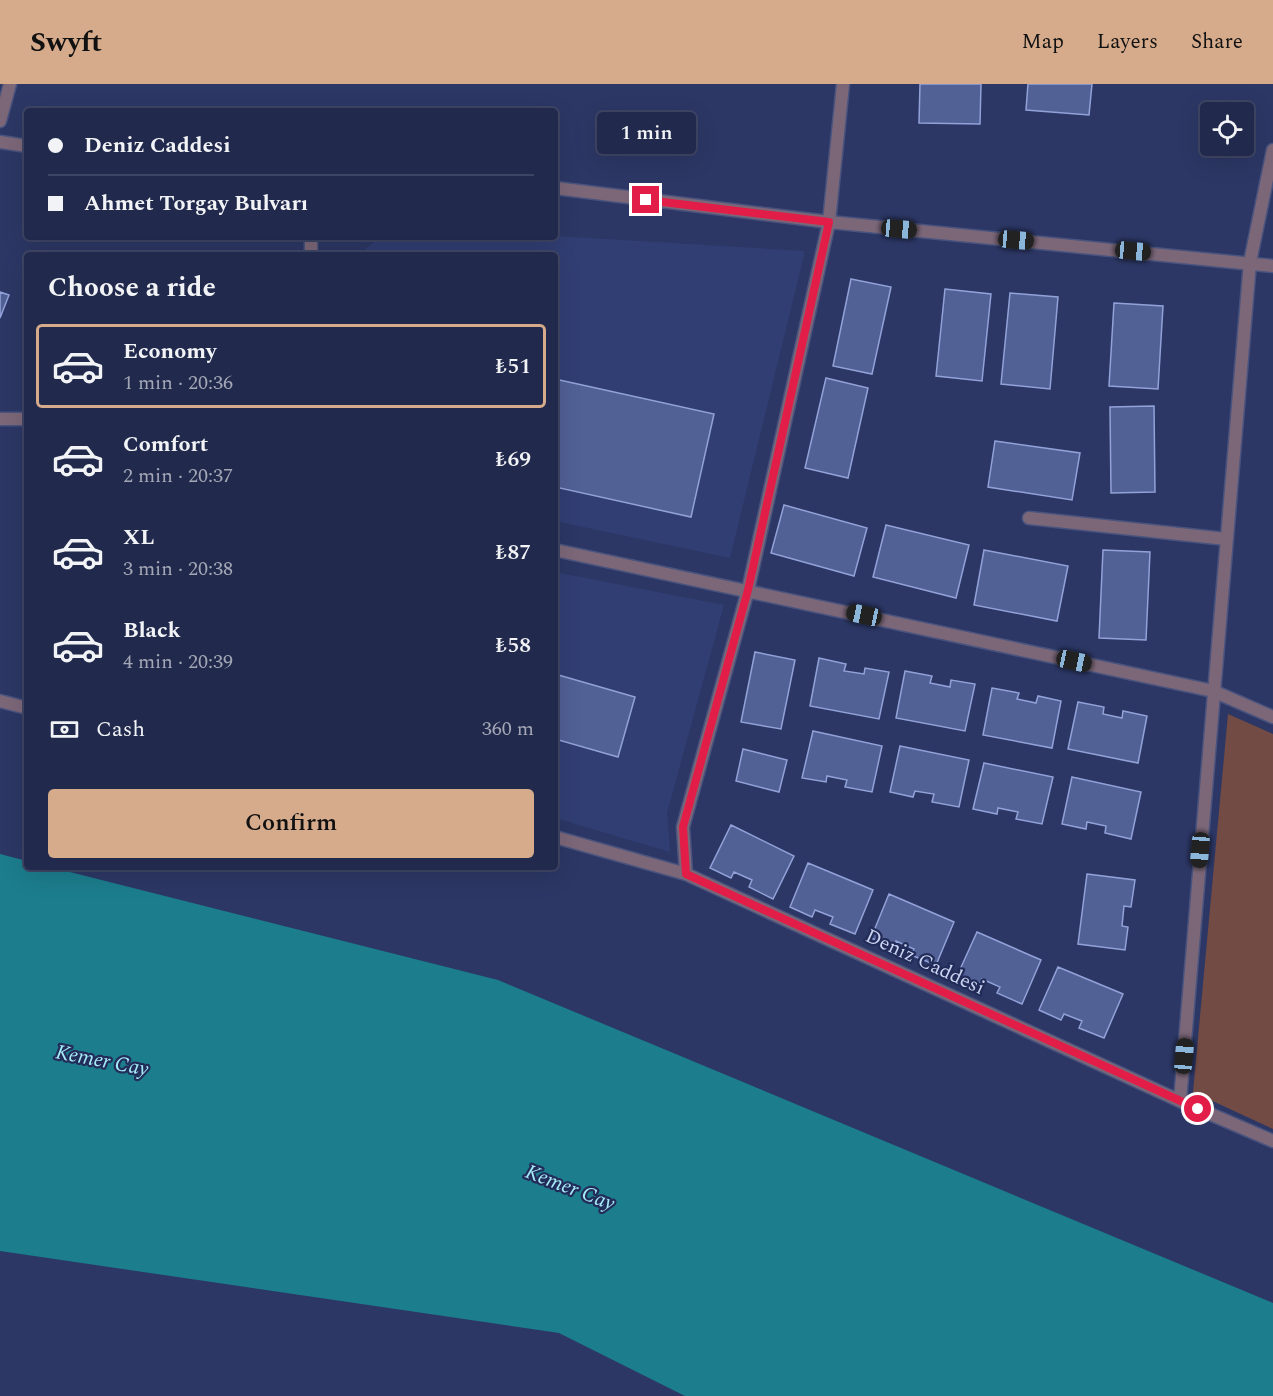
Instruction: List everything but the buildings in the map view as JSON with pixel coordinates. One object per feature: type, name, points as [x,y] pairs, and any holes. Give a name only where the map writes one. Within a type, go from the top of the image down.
[{"type":"street","points":[[0,121],[10,84]]},
{"type":"street","points":[[686,874],[683,827],[748,590],[829,222],[843,84]]},
{"type":"street","points":[[0,142],[24,146]]},
{"type":"street","points":[[1180,1101],[1250,262],[1273,150]]},
{"type":"street","points":[[558,188],[829,222],[1273,266]]},
{"type":"street","points":[[0,419],[24,419]]},
{"type":"street","points":[[1029,519],[1226,539]]},
{"type":"street","points":[[558,551],[1213,691],[1273,717]]},
{"type":"street","points":[[0,702],[24,707]]},
{"type":"street","name":"Deniz Caddesi","points":[[558,838],[686,874],[1180,1101],[1273,1141]]},
{"type":"shaded area","points":[[558,236],[805,251],[730,558],[558,522],[558,252],[362,252],[376,240],[558,240]]},
{"type":"shaded area","points":[[23,469],[24,469],[24,663],[22,663]]},
{"type":"shaded area","points":[[558,573],[724,605],[667,813],[670,852],[558,819]]},
{"type":"shaded area","points":[[1228,714],[1273,734],[1273,1129],[1193,1092]]},
{"type":"water","name":"Kemer Cay","points":[[0,854],[24,860],[24,870],[62,870],[498,980],[1273,1303],[1273,1396],[685,1396],[559,1333],[0,1251]]},
{"type":"route","points":[[646,200],[829,222],[748,590],[683,827],[686,874],[1198,1109]]}]
